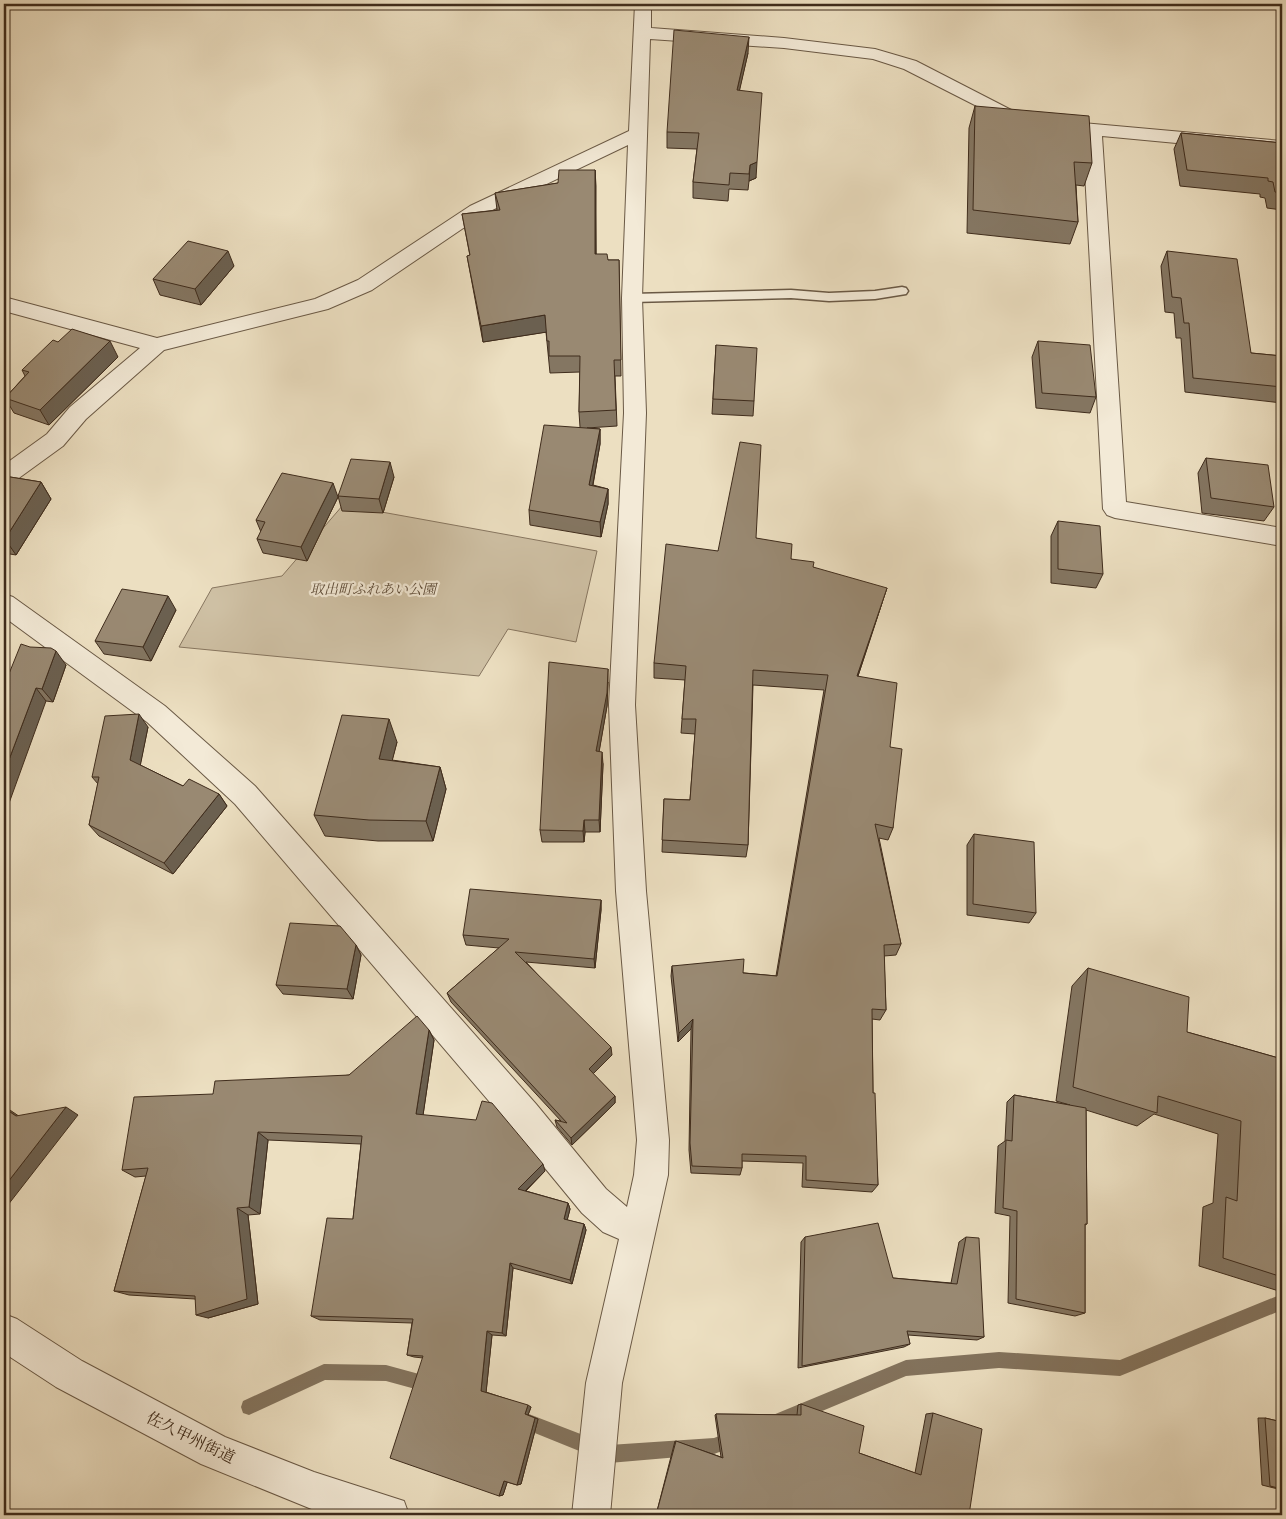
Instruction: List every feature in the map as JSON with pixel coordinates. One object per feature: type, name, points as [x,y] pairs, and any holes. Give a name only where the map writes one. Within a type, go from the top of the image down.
[{"type":"street","points":[[591,1515],[604,1383],[651,1175],[653,1140],[632,891],[622,705],[635,412],[632,298],[643,4]]},
{"type":"street","points":[[642,33],[784,43],[875,54],[910,65],[1024,123],[1282,148]]},
{"type":"street","points":[[1092,130],[1115,509],[1282,537]]},
{"type":"street","points":[[4,477],[55,440],[78,413],[157,345],[321,304],[365,285],[478,210],[639,132]]},
{"type":"street","points":[[4,304],[157,345]]},
{"type":"street","points":[[4,604],[156,714],[245,795],[524,1116],[594,1201],[616,1220],[638,1228]]},
{"type":"street","name":"佐久甲州街道","points":[[4,1332],[69,1374],[214,1451],[314,1491],[390,1515]]},
{"type":"lane","points":[[632,298],[791,294],[829,297],[875,295],[902,291]]},
{"type":"green space","name":"取出町ふれあい公園","points":[[343,505],[597,551],[576,642],[508,629],[479,676],[179,647],[212,588],[282,576]]},
{"type":"building","points":[[674,30],[749,37],[737,90],[762,93],[757,162],[750,165],[749,174],[730,173],[729,185],[693,182],[699,133],[667,132]]},
{"type":"building","points":[[975,106],[1089,116],[1092,163],[1074,162],[1078,222],[973,210]]},
{"type":"building","points":[[1181,133],[1282,143],[1282,193],[1275,192],[1273,182],[1268,181],[1268,178],[1187,170]]},
{"type":"building","points":[[559,170],[595,170],[595,254],[607,254],[608,260],[619,260],[621,360],[614,360],[616,410],[579,412],[580,356],[549,356],[545,315],[481,326],[467,256],[470,255],[462,214],[500,210],[495,193],[558,183]]},
{"type":"building","points":[[188,241],[228,251],[195,289],[153,279]]},
{"type":"building","points":[[1167,251],[1237,259],[1251,353],[1282,356],[1282,387],[1193,378],[1189,323],[1184,323],[1181,298],[1172,297]]},
{"type":"building","points":[[72,329],[110,341],[40,410],[5,398],[29,372],[22,370],[53,340],[58,342]]},
{"type":"building","points":[[1038,341],[1090,345],[1096,397],[1042,393]]},
{"type":"building","points":[[716,345],[757,348],[754,401],[713,399]]},
{"type":"building","points":[[544,425],[600,429],[589,485],[608,489],[600,522],[529,510]]},
{"type":"building","points":[[740,442],[761,445],[756,538],[792,544],[791,559],[814,562],[813,567],[887,588],[857,676],[897,683],[890,747],[902,749],[893,828],[875,824],[901,944],[884,945],[886,1010],[872,1009],[873,1093],[875,1093],[878,1185],[806,1180],[806,1156],[742,1154],[742,1168],[692,1166],[690,1143],[693,1019],[679,1033],[672,966],[744,959],[743,973],[777,976],[828,675],[753,670],[748,845],[662,840],[664,799],[690,800],[696,719],[682,719],[686,666],[654,663],[666,544],[718,551]]},
{"type":"building","points":[[1206,458],[1268,465],[1274,507],[1211,498]]},
{"type":"building","points":[[351,459],[390,462],[379,499],[338,496]]},
{"type":"building","points":[[282,473],[333,483],[301,547],[257,539],[265,522],[256,520]]},
{"type":"building","points":[[4,476],[41,482],[5,539],[4,539]]},
{"type":"building","points":[[1058,521],[1100,526],[1103,574],[1058,569]]},
{"type":"building","points":[[122,589],[168,596],[143,647],[95,641]]},
{"type":"building","points":[[21,644],[30,647],[51,648],[56,651],[42,689],[36,688],[4,773],[4,686]]},
{"type":"building","points":[[549,662],[608,669],[607,693],[596,751],[602,752],[599,820],[584,820],[583,831],[540,830]]},
{"type":"building","points":[[139,714],[130,760],[183,786],[189,779],[219,794],[164,863],[89,825],[99,777],[92,777],[105,716]]},
{"type":"building","points":[[342,715],[389,719],[379,759],[440,767],[426,821],[369,820],[314,815]]},
{"type":"building","points":[[974,834],[1034,842],[1036,913],[973,904]]},
{"type":"building","points":[[470,889],[601,900],[594,959],[515,952],[611,1047],[589,1069],[615,1096],[571,1138],[555,1120],[567,1123],[447,993],[509,939],[463,935]]},
{"type":"building","points":[[290,923],[340,926],[356,945],[347,989],[276,985]]},
{"type":"building","points":[[1088,968],[1189,997],[1187,1032],[1282,1059],[1282,1277],[1223,1258],[1226,1197],[1237,1201],[1241,1121],[1158,1096],[1157,1113],[1073,1087]]},
{"type":"building","points":[[417,1016],[429,1030],[416,1114],[476,1120],[482,1101],[492,1103],[543,1164],[518,1189],[568,1203],[564,1219],[584,1224],[570,1280],[510,1263],[502,1333],[487,1331],[481,1391],[528,1405],[525,1414],[535,1418],[517,1485],[504,1481],[499,1496],[390,1458],[423,1356],[407,1355],[413,1319],[311,1316],[327,1218],[353,1219],[362,1136],[258,1132],[249,1207],[237,1208],[247,1299],[196,1315],[195,1296],[114,1291],[148,1168],[122,1170],[134,1097],[213,1094],[215,1081],[349,1075]]},
{"type":"building","points":[[1014,1095],[1086,1108],[1087,1224],[1085,1224],[1085,1313],[1016,1299],[1017,1211],[1003,1208],[1006,1140],[1012,1141]]},
{"type":"building","points":[[66,1107],[4,1187],[4,1108],[16,1116]]},
{"type":"building","points":[[878,1223],[893,1278],[957,1284],[966,1237],[979,1238],[984,1337],[907,1331],[910,1344],[802,1366],[805,1237]]},
{"type":"building","points":[[801,1404],[864,1426],[859,1453],[921,1475],[933,1413],[982,1429],[969,1515],[656,1515],[676,1441],[723,1458],[716,1414],[801,1415]]},
{"type":"building","points":[[1265,1418],[1282,1422],[1282,1489],[1270,1486]]},
{"type":"waterway","points":[[779,1421],[906,1368],[999,1360],[1120,1368],[1282,1302]]},
{"type":"waterway","points":[[249,1407],[324,1372],[386,1373],[430,1385]]},
{"type":"waterway","points":[[521,1419],[609,1454],[714,1446],[735,1438]]}]
